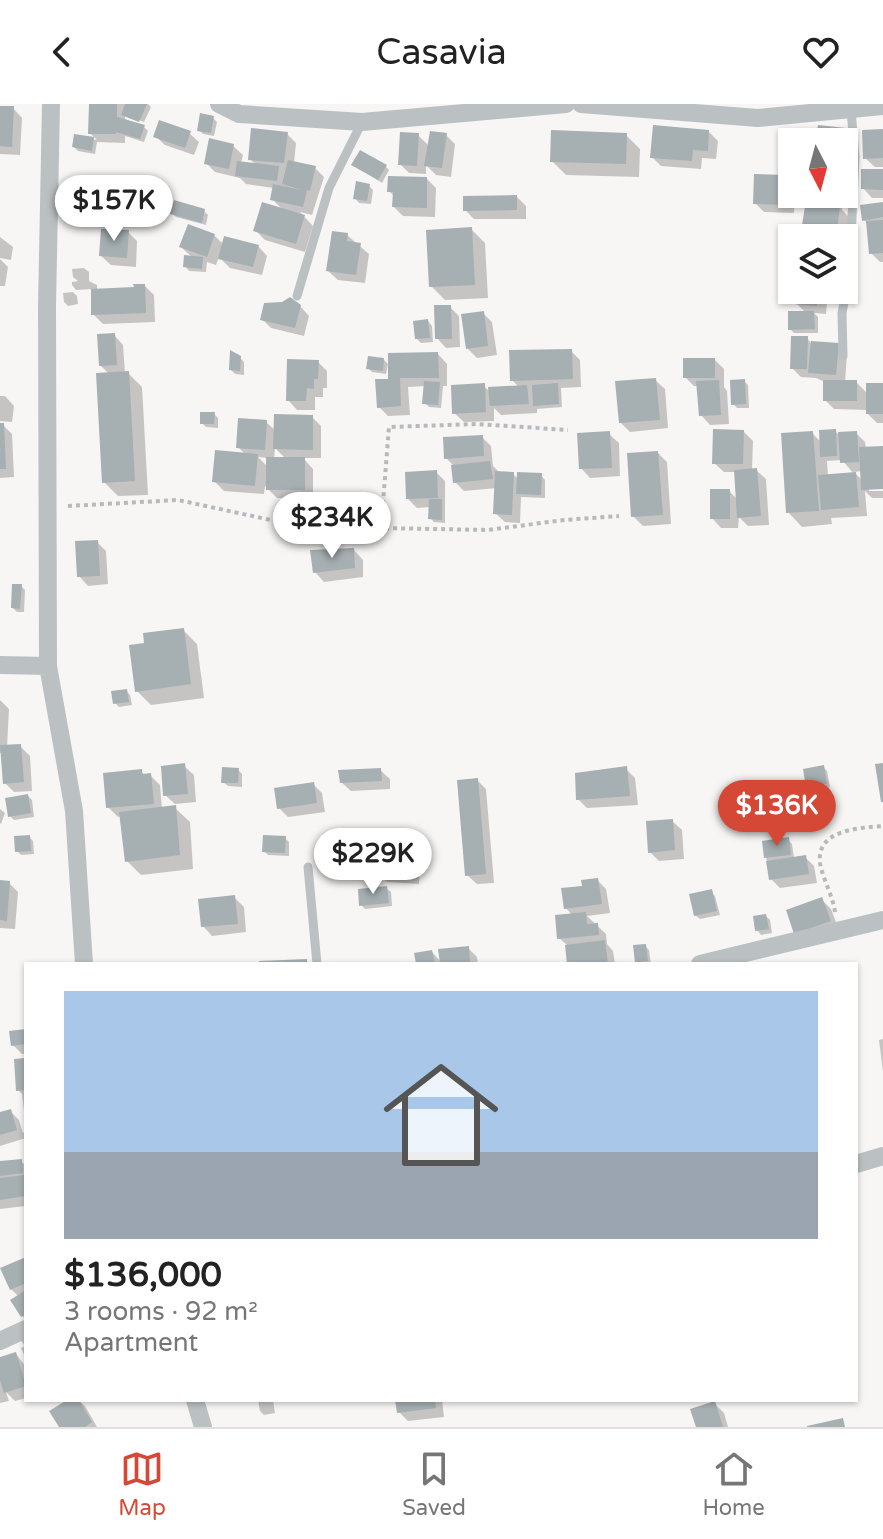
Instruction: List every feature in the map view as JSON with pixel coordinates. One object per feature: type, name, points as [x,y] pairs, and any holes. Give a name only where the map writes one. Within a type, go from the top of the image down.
[{"type":"street","points":[[51,104],[47,306],[50,507],[48,666],[74,811],[84,962]]},
{"type":"street","points":[[219,104],[239,114],[362,122],[566,104]]},
{"type":"street","points":[[581,104],[708,109],[758,118],[883,106]]},
{"type":"street","points":[[0,665],[48,666]]},
{"type":"street","points":[[708,962],[883,920]]},
{"type":"street","points":[[858,1163],[883,1156]]},
{"type":"street","points":[[0,1341],[24,1330]]},
{"type":"street","points":[[196,1402],[203,1427]]},
{"type":"lane","points":[[843,356],[842,313],[849,277],[855,157],[851,110]]},
{"type":"lane","points":[[297,296],[329,188],[362,122]]},
{"type":"lane","points":[[308,867],[317,962]]},
{"type":"path","points":[[381,528],[389,427],[477,424],[568,430]]},
{"type":"path","points":[[50,507],[178,500],[294,525],[488,530],[619,516]]},
{"type":"path","points":[[827,932],[836,910],[820,861],[821,849],[828,839],[842,831],[883,826]]},
{"type":"building","points":[[89,104],[117,104],[117,117],[145,125],[140,139],[116,132],[88,134]]},
{"type":"building","points":[[125,104],[147,104],[139,122],[121,115]]},
{"type":"building","points":[[0,106],[14,106],[12,147],[0,146]]},
{"type":"building","points":[[200,113],[214,116],[211,133],[197,131]]},
{"type":"building","points":[[159,120],[191,131],[185,148],[153,137]]},
{"type":"building","points":[[653,125],[709,130],[708,151],[693,150],[692,161],[650,158]]},
{"type":"building","points":[[818,125],[846,128],[817,128]]},
{"type":"building","points":[[251,128],[288,132],[284,163],[248,160]]},
{"type":"building","points":[[883,129],[883,158],[863,159],[862,130]]},
{"type":"building","points":[[551,130],[627,133],[626,164],[550,162]]},
{"type":"building","points":[[430,131],[447,133],[442,168],[424,166]]},
{"type":"building","points":[[400,132],[419,133],[417,166],[398,165]]},
{"type":"building","points":[[74,134],[94,137],[92,151],[72,147]]},
{"type":"building","points":[[209,138],[234,144],[229,169],[204,164]]},
{"type":"building","points":[[360,150],[387,165],[378,180],[351,165]]},
{"type":"building","points":[[288,160],[316,166],[303,207],[270,200],[273,184],[302,190],[282,184]]},
{"type":"building","points":[[237,161],[279,166],[277,181],[235,176]]},
{"type":"building","points":[[861,169],[883,169],[883,190],[861,189]]},
{"type":"building","points":[[754,174],[778,175],[778,205],[753,204]]},
{"type":"building","points":[[388,176],[427,177],[427,208],[392,207],[393,192],[387,192]]},
{"type":"building","points":[[356,181],[370,184],[367,201],[353,199]]},
{"type":"building","points":[[517,195],[517,210],[463,211],[463,196]]},
{"type":"building","points":[[174,200],[205,209],[202,223],[170,214]]},
{"type":"building","points":[[262,202],[305,215],[296,244],[253,231]]},
{"type":"building","points":[[883,202],[883,217],[862,221],[860,205]]},
{"type":"building","points":[[805,208],[840,208],[838,224],[802,224]]},
{"type":"building","points":[[883,220],[883,253],[869,254],[866,221]]},
{"type":"building","points":[[188,224],[215,234],[207,257],[179,247]]},
{"type":"building","points":[[472,227],[475,285],[429,287],[426,230]]},
{"type":"building","points":[[101,229],[129,230],[127,258],[99,256]]},
{"type":"building","points":[[332,231],[348,233],[347,241],[361,243],[356,275],[326,271]]},
{"type":"building","points":[[224,236],[259,245],[253,267],[218,259]]},
{"type":"building","points":[[184,255],[203,257],[202,269],[183,267]]},
{"type":"building","points":[[133,284],[145,284],[146,313],[91,315],[91,289],[134,287]]},
{"type":"building","points":[[290,297],[301,305],[295,328],[260,320],[264,303],[282,302]]},
{"type":"building","points":[[434,305],[451,305],[452,339],[435,339]]},
{"type":"building","points":[[484,311],[488,346],[466,349],[461,314]]},
{"type":"building","points":[[788,311],[814,311],[815,329],[788,330]]},
{"type":"building","points":[[428,319],[430,338],[415,339],[413,321]]},
{"type":"building","points":[[115,333],[117,365],[99,366],[97,334]]},
{"type":"building","points":[[791,336],[808,336],[807,369],[790,369]]},
{"type":"building","points":[[811,341],[839,343],[836,375],[808,373]]},
{"type":"building","points":[[572,349],[573,379],[510,381],[509,350]]},
{"type":"building","points":[[230,350],[241,356],[240,371],[229,370]]},
{"type":"building","points":[[438,352],[439,378],[400,378],[401,406],[377,408],[375,379],[388,379],[388,353]]},
{"type":"building","points":[[368,356],[384,358],[383,371],[366,369]]},
{"type":"building","points":[[683,358],[715,358],[715,378],[683,378]]},
{"type":"building","points":[[287,359],[319,360],[318,379],[314,379],[314,389],[307,388],[306,401],[286,401]]},
{"type":"building","points":[[129,371],[135,481],[102,483],[96,373]]},
{"type":"building","points":[[656,378],[660,420],[619,423],[615,381]]},
{"type":"building","points":[[745,379],[746,404],[731,405],[730,380]]},
{"type":"building","points":[[719,380],[721,415],[699,416],[696,381]]},
{"type":"building","points":[[823,380],[857,380],[857,401],[823,401]]},
{"type":"building","points":[[424,381],[440,382],[438,405],[422,404]]},
{"type":"building","points":[[485,383],[486,412],[452,414],[451,385]]},
{"type":"building","points":[[558,383],[559,404],[533,406],[532,385]]},
{"type":"building","points":[[866,383],[883,383],[883,414],[866,414]]},
{"type":"building","points":[[527,385],[529,404],[490,406],[488,387]]},
{"type":"building","points":[[200,412],[215,412],[214,424],[200,424]]},
{"type":"building","points":[[274,414],[313,415],[313,450],[273,449]]},
{"type":"building","points":[[238,418],[267,420],[265,450],[236,448]]},
{"type":"building","points":[[0,423],[4,423],[6,469],[0,469]]},
{"type":"building","points":[[713,429],[744,430],[743,464],[712,464]]},
{"type":"building","points":[[836,429],[837,456],[820,457],[819,430]]},
{"type":"building","points":[[610,431],[612,468],[579,469],[577,433]]},
{"type":"building","points":[[813,431],[819,511],[786,513],[781,433]]},
{"type":"building","points":[[857,431],[859,462],[840,463],[838,432]]},
{"type":"building","points":[[483,435],[484,456],[444,459],[443,437]]},
{"type":"building","points":[[883,446],[883,489],[861,490],[859,447]]},
{"type":"building","points":[[215,450],[258,454],[255,486],[212,482]]},
{"type":"building","points":[[658,451],[663,515],[631,517],[627,453]]},
{"type":"building","points":[[266,457],[305,457],[305,490],[266,490]]},
{"type":"building","points":[[490,461],[493,479],[453,483],[451,465]]},
{"type":"building","points":[[757,468],[761,516],[737,518],[734,470]]},
{"type":"building","points":[[437,470],[438,498],[406,499],[405,472]]},
{"type":"building","points":[[495,471],[514,472],[512,515],[493,514]]},
{"type":"building","points":[[517,472],[542,473],[541,495],[516,494]]},
{"type":"building","points":[[856,472],[859,507],[821,510],[818,475]]},
{"type":"building","points":[[710,489],[730,489],[730,519],[710,519]]},
{"type":"building","points":[[429,499],[442,499],[442,520],[428,519]]},
{"type":"building","points":[[98,540],[100,576],[77,577],[75,541]]},
{"type":"building","points":[[354,548],[355,568],[313,573],[310,550]]},
{"type":"building","points":[[12,584],[22,584],[20,609],[11,608]]},
{"type":"building","points":[[184,628],[191,684],[135,692],[129,645],[144,643],[143,633]]},
{"type":"building","points":[[127,689],[129,702],[113,704],[111,691]]},
{"type":"building","points":[[21,744],[24,782],[3,784],[0,745]]},
{"type":"building","points":[[185,763],[188,794],[163,796],[161,766]]},
{"type":"building","points":[[883,763],[883,802],[881,802],[875,764]]},
{"type":"building","points":[[824,765],[827,784],[806,787],[803,769]]},
{"type":"building","points":[[627,766],[630,796],[576,800],[575,773]]},
{"type":"building","points":[[222,767],[239,768],[238,783],[221,783]]},
{"type":"building","points":[[381,768],[382,781],[340,783],[338,770]]},
{"type":"building","points":[[142,769],[142,774],[151,773],[154,804],[106,808],[103,773]]},
{"type":"building","points":[[478,778],[486,874],[465,876],[457,780]]},
{"type":"building","points":[[314,782],[317,803],[277,809],[274,788]]},
{"type":"building","points":[[28,794],[31,813],[8,817],[5,798]]},
{"type":"building","points":[[176,805],[180,855],[125,862],[119,812]]},
{"type":"building","points":[[673,819],[675,850],[648,853],[646,821]]},
{"type":"building","points":[[378,830],[413,831],[411,875],[376,874]]},
{"type":"building","points":[[30,835],[31,851],[15,852],[14,836]]},
{"type":"building","points":[[263,835],[286,836],[285,853],[262,852]]},
{"type":"building","points":[[789,837],[791,855],[764,858],[762,841]]},
{"type":"building","points":[[806,855],[809,874],[769,880],[766,861]]},
{"type":"building","points":[[598,878],[602,904],[564,909],[561,888],[582,886],[581,880]]},
{"type":"building","points":[[0,880],[10,881],[7,921],[0,920]]},
{"type":"building","points":[[387,886],[389,903],[359,906],[358,889]]},
{"type":"building","points":[[712,889],[717,911],[694,916],[689,894]]},
{"type":"building","points":[[235,895],[238,924],[201,927],[198,899]]},
{"type":"building","points":[[822,897],[831,921],[794,934],[786,910]]},
{"type":"building","points":[[586,912],[587,924],[598,923],[599,935],[557,939],[555,915]]},
{"type":"building","points":[[766,914],[769,929],[755,931],[753,916]]},
{"type":"building","points":[[605,940],[608,962],[567,962],[565,945]]},
{"type":"building","points":[[646,944],[648,961],[635,962],[633,945]]},
{"type":"building","points":[[469,946],[470,962],[440,962],[438,949]]},
{"type":"building","points":[[432,950],[435,962],[416,962],[414,953]]},
{"type":"building","points":[[307,959],[307,962],[259,961]]},
{"type":"building","points":[[24,1029],[24,1044],[11,1046],[9,1031]]},
{"type":"building","points":[[24,1058],[24,1090],[16,1091],[14,1059]]},
{"type":"building","points":[[11,1109],[17,1130],[0,1135],[0,1112]]},
{"type":"building","points":[[22,1159],[23,1173],[0,1176],[0,1161]]},
{"type":"building","points":[[24,1175],[24,1196],[0,1200],[0,1178]]},
{"type":"building","points":[[24,1258],[24,1284],[10,1290],[0,1268]]},
{"type":"building","points":[[24,1291],[24,1315],[21,1317],[10,1300]]},
{"type":"building","points":[[16,1352],[24,1387],[4,1393],[0,1380],[0,1357]]},
{"type":"building","points":[[64,1402],[80,1402],[92,1422],[85,1427],[59,1427],[49,1411]]},
{"type":"building","points":[[395,1402],[435,1402],[436,1408],[397,1413]]},
{"type":"building","points":[[715,1402],[723,1427],[696,1427],[690,1409]]},
{"type":"building","points":[[843,1418],[845,1427],[807,1427],[807,1426]]}]
